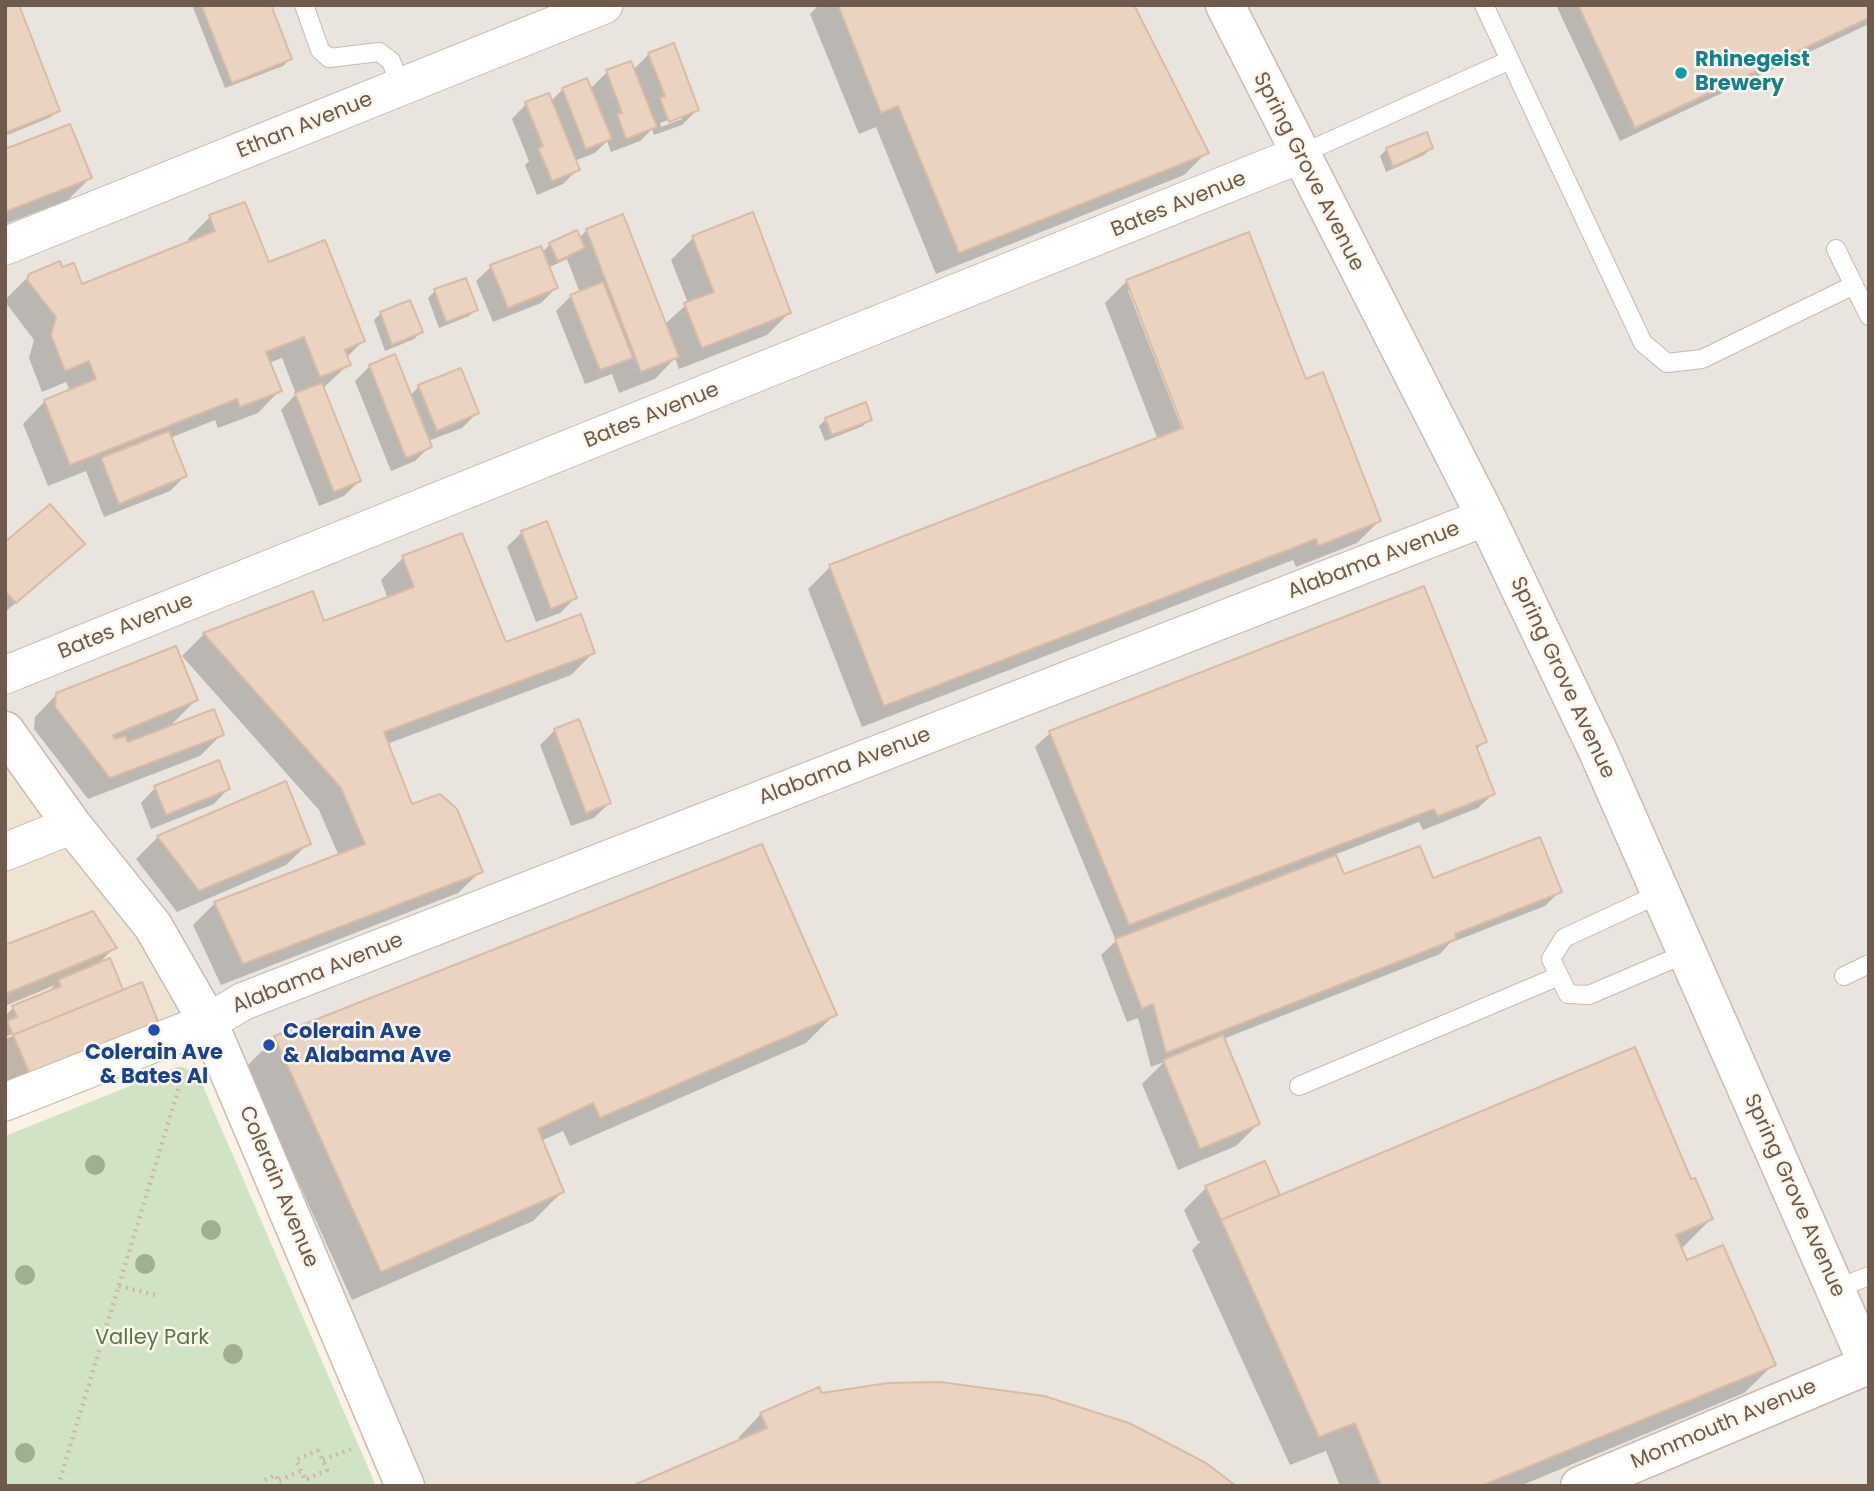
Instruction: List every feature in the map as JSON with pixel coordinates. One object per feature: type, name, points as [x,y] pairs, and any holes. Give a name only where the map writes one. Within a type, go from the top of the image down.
[{"type":"main road","name":"Spring Grove Avenue","points":[[1225,5],[1299,155],[1486,517],[1598,751],[1687,953],[1852,1282],[1868,1366]]},
{"type":"main road","name":"Colerain Avenue","points":[[5,731],[72,825],[153,926],[208,1022],[405,1486]]},
{"type":"main road","name":"Monmouth Avenue","points":[[1580,1486],[1868,1366]]},
{"type":"street","name":"Ethan Avenue","points":[[5,246],[604,5]]},
{"type":"street","name":"Bates Avenue","points":[[5,675],[1299,155]]},
{"type":"street","name":"Alabama Avenue","points":[[5,1102],[208,1022],[244,1001],[1486,517]]},
{"type":"street","points":[[5,852],[72,825]]},
{"type":"lane","points":[[304,5],[320,50],[329,58],[379,52],[391,61],[401,87]]},
{"type":"lane","points":[[1484,5],[1643,343],[1667,363],[1702,359],[1854,285]]},
{"type":"lane","points":[[1299,155],[1510,60]]},
{"type":"lane","points":[[1836,249],[1869,316]]},
{"type":"lane","points":[[1661,892],[1564,939],[1551,959],[1568,994],[1589,995],[1687,953]]},
{"type":"lane","points":[[1844,976],[1869,964]]},
{"type":"lane","points":[[1299,1086],[1559,976]]},
{"type":"path","points":[[58,1486],[183,1074]]},
{"type":"path","points":[[119,1286],[156,1295]]},
{"type":"path","points":[[323,1460],[356,1447]]},
{"type":"path","points":[[318,1450],[327,1470],[305,1480],[301,1471],[296,1461],[318,1450]]},
{"type":"path","points":[[266,1486],[264,1480],[276,1475],[279,1483],[301,1471]]},
{"type":"shaded area","points":[[5,5],[1869,5],[1869,1486],[405,1486],[208,1022],[5,731]]},
{"type":"shaded area","points":[[5,731],[208,1022],[5,1102]]},
{"type":"green space","name":"Valley Park","points":[[180,1066],[194,1072],[202,1084],[376,1486],[5,1486],[5,1136]]},
{"type":"building","points":[[19,5],[60,111],[5,133],[5,8]]},
{"type":"building","points":[[201,5],[271,5],[292,59],[232,83]]},
{"type":"building","points":[[838,5],[1134,5],[1209,153],[959,253],[898,106],[881,113]]},
{"type":"building","name":"Rhinegeist Brewery","points":[[1578,5],[1869,5],[1869,18],[1635,128]]},
{"type":"building","points":[[674,43],[699,110],[669,122],[660,98],[665,96],[648,53]]},
{"type":"building","points":[[631,61],[657,127],[626,139],[617,114],[622,113],[606,70]]},
{"type":"building","points":[[587,78],[612,139],[586,149],[562,88]]},
{"type":"building","points":[[549,93],[580,170],[552,181],[538,148],[543,146],[525,102]]},
{"type":"building","points":[[70,124],[92,178],[5,212],[5,149]]},
{"type":"building","points":[[1427,132],[1433,148],[1393,167],[1386,148]]},
{"type":"building","points":[[245,202],[269,262],[325,240],[365,341],[345,350],[351,365],[320,377],[304,337],[266,352],[282,391],[240,407],[237,399],[70,465],[44,400],[96,379],[89,361],[65,371],[51,335],[56,317],[27,280],[29,274],[60,261],[62,267],[74,263],[82,284],[215,231],[209,215]]},
{"type":"building","points":[[753,212],[791,313],[702,348],[684,303],[714,292],[692,236]]},
{"type":"building","points":[[623,214],[679,357],[641,372],[586,229]]},
{"type":"building","points":[[577,230],[585,248],[558,261],[549,243]]},
{"type":"building","points":[[1249,232],[1306,379],[1323,372],[1381,521],[1318,546],[1316,539],[884,706],[829,565],[1183,428],[1126,280]]},
{"type":"building","points":[[541,246],[558,288],[508,308],[490,265]]},
{"type":"building","points":[[466,278],[478,310],[446,322],[434,289]]},
{"type":"building","points":[[603,282],[633,358],[600,370],[570,295]]},
{"type":"building","points":[[410,300],[423,332],[392,345],[380,312]]},
{"type":"building","points":[[395,354],[432,447],[406,458],[369,365]]},
{"type":"building","points":[[461,368],[479,413],[437,431],[418,385]]},
{"type":"building","points":[[322,383],[361,481],[334,492],[295,393]]},
{"type":"building","points":[[866,402],[872,420],[832,435],[825,418]]},
{"type":"building","points":[[169,431],[187,476],[119,504],[101,458]]},
{"type":"building","points":[[50,504],[85,544],[16,603],[5,591],[5,542]]},
{"type":"building","points":[[547,521],[577,598],[551,609],[521,531]]},
{"type":"building","points":[[462,533],[506,642],[581,614],[595,653],[384,732],[412,804],[440,794],[457,809],[483,872],[243,964],[214,902],[365,844],[341,788],[203,633],[313,591],[324,621],[414,587],[402,556]]},
{"type":"building","points":[[1424,586],[1487,742],[1476,746],[1495,794],[1438,816],[1434,809],[1129,925],[1049,731]]},
{"type":"building","points":[[176,646],[198,700],[113,735],[115,739],[125,736],[128,742],[214,709],[224,735],[110,778],[55,707],[56,693]]},
{"type":"building","points":[[579,719],[611,803],[586,813],[554,729]]},
{"type":"building","points":[[219,760],[230,789],[166,815],[154,786]]},
{"type":"building","points":[[286,781],[311,844],[199,891],[157,836]]},
{"type":"building","points":[[1540,837],[1562,892],[1455,934],[1456,939],[1166,1053],[1153,1004],[1142,1009],[1115,939],[1336,855],[1344,874],[1420,846],[1433,878]]},
{"type":"building","points":[[762,844],[837,1015],[600,1118],[593,1103],[538,1129],[564,1192],[381,1272],[274,1036]]},
{"type":"building","points":[[93,911],[117,948],[5,994],[5,945]]},
{"type":"building","points":[[110,958],[123,990],[13,1035],[7,1021],[17,1017],[12,1006],[61,986],[58,980]]},
{"type":"building","points":[[142,982],[159,1024],[31,1077],[13,1035]]},
{"type":"building","points":[[1223,1035],[1260,1124],[1200,1149],[1163,1060]]},
{"type":"building","points":[[1635,1047],[1691,1179],[1695,1178],[1713,1219],[1676,1235],[1687,1260],[1723,1245],[1776,1365],[1481,1486],[1381,1486],[1355,1423],[1319,1437],[1221,1220]]},
{"type":"building","points":[[1265,1161],[1280,1195],[1221,1220],[1205,1186]]},
{"type":"building","points":[[940,1382],[1044,1396],[1129,1423],[1206,1463],[1236,1486],[632,1486],[767,1428],[760,1413],[819,1387],[822,1393],[888,1383]]},
{"type":"place","name":"Rhinegeist Brewery","points":[[1681,73]]},
{"type":"place","name":"Colerain Ave & Bates Al","points":[[154,1030]]},
{"type":"place","name":"Colerain Ave & Alabama Ave","points":[[269,1045]]}]
